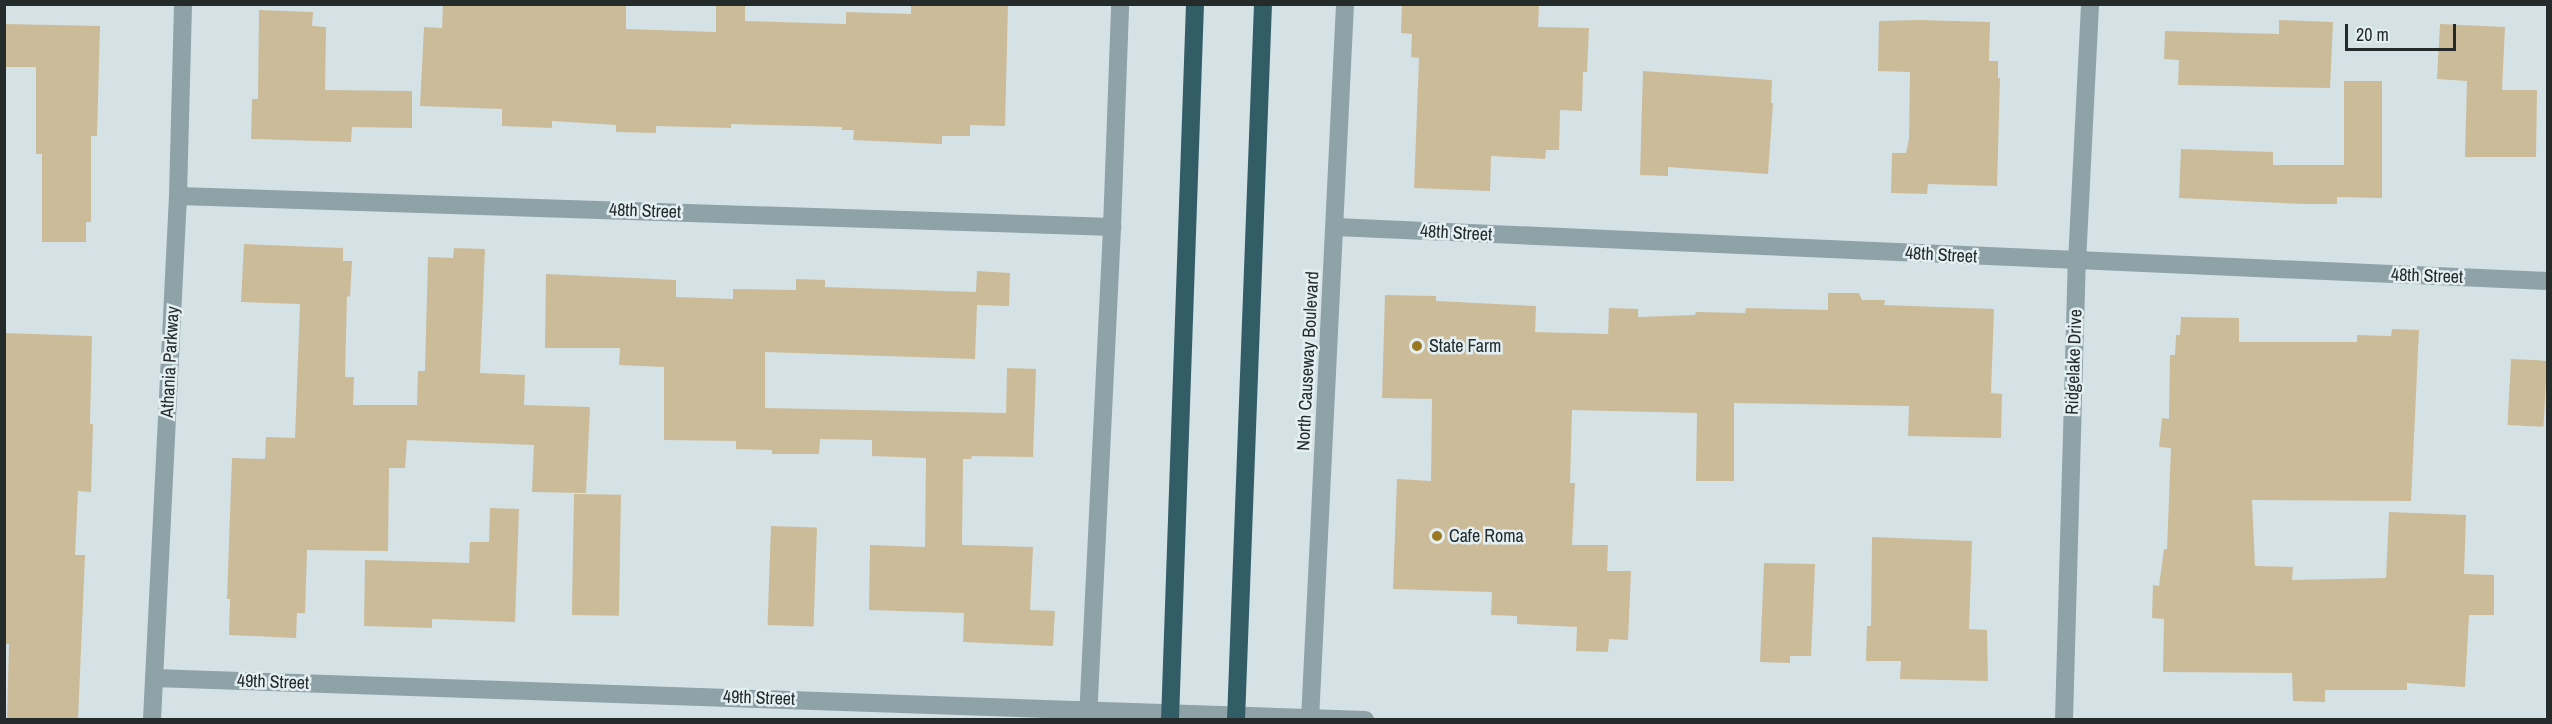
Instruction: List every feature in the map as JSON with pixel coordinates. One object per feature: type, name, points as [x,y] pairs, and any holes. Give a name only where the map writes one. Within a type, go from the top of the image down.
[{"type":"highway","points":[[1170,717],[1195,4]]},
{"type":"highway","points":[[1237,718],[1263,4]]},
{"type":"street","name":"Athania Parkway","points":[[152,720],[178,196],[183,4]]},
{"type":"street","points":[[1088,714],[1112,227],[1120,4]]},
{"type":"street","name":"North Causeway Boulevard","points":[[1310,718],[1336,227],[1345,4]]},
{"type":"street","name":"Ridgelake Drive","points":[[2064,720],[2077,262],[2090,4]]},
{"type":"street","name":"48th Street","points":[[178,196],[1112,227]]},
{"type":"street","name":"48th Street","points":[[1336,227],[2077,262],[2547,281]]},
{"type":"street","name":"49th Street","points":[[154,678],[1170,717],[1365,720]]},
{"type":"building","points":[[443,4],[626,4],[626,29],[716,32],[716,4],[745,4],[745,21],[846,24],[846,12],[911,14],[911,4],[1008,4],[1005,126],[970,125],[970,136],[942,136],[942,144],[853,140],[854,130],[842,130],[842,127],[731,124],[731,128],[656,126],[656,133],[616,132],[616,125],[552,121],[552,128],[502,126],[502,109],[420,106],[424,27],[442,28]]},
{"type":"building","points":[[1402,4],[1539,4],[1538,27],[1589,28],[1587,72],[1583,72],[1582,111],[1560,110],[1559,150],[1546,150],[1545,159],[1491,156],[1490,191],[1414,188],[1419,58],[1411,57],[1412,34],[1401,33]]},
{"type":"building","points":[[259,10],[313,12],[312,26],[326,27],[325,90],[412,91],[412,128],[352,127],[351,142],[251,139],[252,99],[258,99]]},
{"type":"building","points":[[2279,20],[2333,22],[2330,88],[2178,85],[2179,60],[2164,59],[2165,31],[2279,34]]},
{"type":"building","points":[[1879,21],[1990,22],[1989,61],[1998,61],[1998,78],[2000,78],[1997,186],[1928,184],[1927,194],[1891,193],[1892,153],[1906,153],[1909,139],[1910,72],[1878,71]]},
{"type":"building","points":[[4,24],[100,26],[97,136],[91,136],[91,222],[86,222],[86,242],[42,242],[42,154],[36,154],[36,67],[4,67]]},
{"type":"building","points":[[2440,24],[2505,27],[2502,90],[2537,90],[2536,157],[2465,157],[2467,81],[2437,79]]},
{"type":"building","points":[[1643,71],[1772,80],[1771,103],[1773,103],[1768,174],[1668,167],[1668,176],[1640,175]]},
{"type":"building","points":[[2344,81],[2382,81],[2382,198],[2337,197],[2337,204],[2304,204],[2179,198],[2181,149],[2273,152],[2273,165],[2344,165]]},
{"type":"building","points":[[244,244],[343,248],[343,261],[352,261],[350,297],[347,296],[345,377],[354,377],[353,405],[417,405],[418,371],[425,371],[428,257],[453,258],[454,248],[485,249],[480,373],[525,375],[524,405],[590,407],[586,493],[532,492],[534,445],[407,440],[405,468],[389,468],[388,551],[307,550],[305,613],[297,613],[296,638],[229,635],[230,599],[227,599],[232,458],[265,459],[266,437],[295,438],[300,304],[241,302]]},
{"type":"building","points":[[977,271],[1010,273],[1009,306],[977,305],[975,359],[765,352],[765,408],[1006,413],[1007,368],[1036,369],[1033,457],[972,456],[971,459],[963,459],[962,545],[1033,547],[1030,610],[1055,611],[1053,646],[963,642],[964,613],[869,610],[870,545],[925,547],[926,458],[872,456],[872,440],[820,439],[819,454],[772,454],[772,450],[736,449],[736,441],[664,440],[664,367],[619,365],[620,348],[545,348],[546,274],[676,280],[676,297],[733,299],[733,289],[796,290],[796,279],[825,280],[825,287],[976,292]]},
{"type":"building","points":[[1828,293],[1859,293],[1862,300],[1885,300],[1884,305],[1994,309],[1991,393],[2002,394],[2001,438],[1908,436],[1909,406],[1734,403],[1734,481],[1696,481],[1697,413],[1572,410],[1570,483],[1575,483],[1572,545],[1608,545],[1607,571],[1631,571],[1628,640],[1609,639],[1608,652],[1576,651],[1577,627],[1517,624],[1517,616],[1491,615],[1492,592],[1393,589],[1397,479],[1431,481],[1432,399],[1382,398],[1385,295],[1436,296],[1436,301],[1536,306],[1535,332],[1608,334],[1609,308],[1638,309],[1638,317],[1695,315],[1696,312],[1745,313],[1746,308],[1828,310]]},
{"type":"building","points":[[2181,317],[2239,318],[2239,342],[2357,342],[2357,335],[2391,336],[2392,329],[2419,330],[2411,501],[2252,500],[2255,566],[2293,567],[2292,580],[2386,578],[2389,512],[2466,515],[2464,574],[2494,575],[2494,615],[2469,615],[2465,687],[2407,683],[2407,690],[2325,690],[2325,702],[2293,701],[2292,673],[2163,672],[2164,619],[2152,618],[2153,585],[2159,586],[2164,549],[2167,549],[2171,448],[2159,447],[2162,418],[2169,419],[2170,355],[2175,355],[2176,335],[2180,335]]},
{"type":"building","points":[[4,333],[92,336],[91,492],[78,491],[75,555],[85,555],[78,720],[7,718],[9,644],[4,644]]},
{"type":"building","points":[[2511,359],[2547,361],[2543,427],[2508,425]]},
{"type":"building","points":[[574,494],[621,495],[619,616],[572,615]]},
{"type":"building","points":[[490,508],[519,509],[515,622],[432,619],[432,628],[364,626],[365,560],[469,563],[470,542],[489,542]]},
{"type":"building","points":[[771,526],[817,528],[814,627],[768,625]]},
{"type":"building","points":[[1872,537],[1972,541],[1969,629],[1987,630],[1988,681],[1900,679],[1901,661],[1866,661],[1867,626],[1871,626]]},
{"type":"building","points":[[1764,563],[1815,564],[1811,656],[1790,656],[1790,663],[1760,662]]},
{"type":"place","name":"State Farm","points":[[1417,346]]},
{"type":"place","name":"Cafe Roma","points":[[1437,536]]}]
